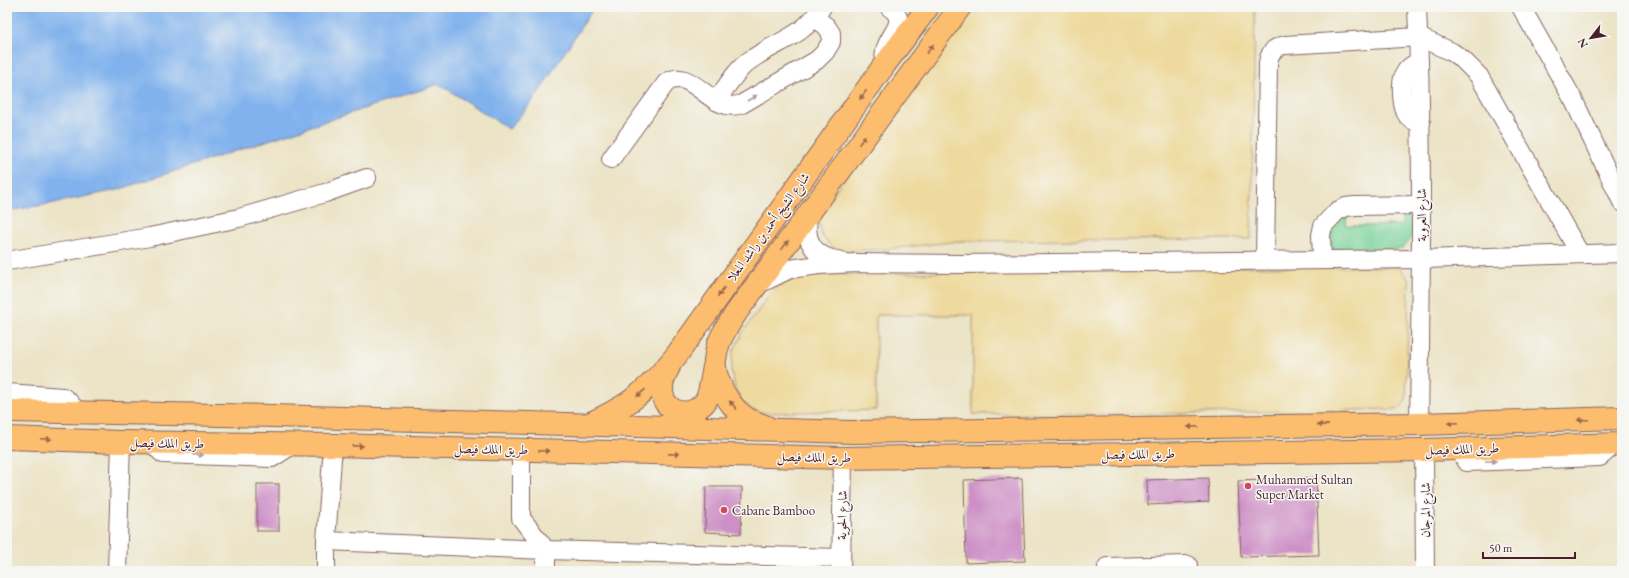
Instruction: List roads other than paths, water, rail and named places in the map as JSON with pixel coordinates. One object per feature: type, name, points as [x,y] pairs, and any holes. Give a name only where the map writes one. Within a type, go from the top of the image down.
[{"type":"main road","name":"شارع الشيخ أحمد بن راشد المعلا","points":[[586,425],[610,414],[637,397],[654,382],[676,356],[885,64],[928,7]]},
{"type":"main road","name":"شارع الشيخ أحمد بن راشد المعلا","points":[[778,431],[752,421],[741,414],[730,402],[719,383],[714,366],[717,348],[725,330],[756,286],[960,7]]},
{"type":"main road","points":[[676,356],[664,376],[662,390],[663,398],[668,406],[674,411],[689,413],[704,403],[708,395],[714,366]]},
{"type":"main road","name":"طريق الملك فيصل","points":[[7,411],[273,416],[853,432],[1419,424],[1622,418]]},
{"type":"main road","name":"طريق الملك فيصل","points":[[7,438],[120,442],[333,445],[843,458],[1424,450],[1618,444]]},
{"type":"street","points":[[885,64],[885,51],[898,21],[896,13],[889,7]]},
{"type":"street","name":"شارع العروبة","points":[[1417,7],[1420,62],[1422,259],[1419,424]]},
{"type":"street","points":[[1521,7],[1574,101],[1622,202]]},
{"type":"street","points":[[611,159],[666,83],[674,78],[684,79],[716,101],[729,106],[742,104],[822,56],[831,42],[831,33],[819,13],[800,32],[745,64],[716,101]]},
{"type":"street","points":[[1265,260],[1268,59],[1272,51],[1285,45],[1418,37],[1452,52],[1462,59],[1479,76],[1580,254]]},
{"type":"street","points":[[7,261],[157,235],[239,218],[325,193],[367,178]]},
{"type":"street","points":[[1322,260],[1321,235],[1323,226],[1337,211],[1346,207],[1354,206],[1421,205]]},
{"type":"street","points":[[809,212],[806,226],[808,237],[813,247],[821,255],[832,260],[856,264]]},
{"type":"street","points":[[756,286],[790,269],[820,265],[1422,259],[1622,253]]},
{"type":"street","points":[[7,393],[63,397],[78,412]]},
{"type":"street","points":[[117,571],[120,442]]},
{"type":"street","points":[[326,571],[326,541],[333,445]]},
{"type":"street","points":[[521,450],[521,518],[546,550],[546,571]]},
{"type":"street","name":"شارع المرجان","points":[[1424,450],[1425,571]]},
{"type":"street","name":"شارع الحوية","points":[[841,565],[843,458]]},
{"type":"street","points":[[326,541],[546,550],[756,564],[841,565]]},
{"type":"street","points":[[1107,571],[1107,567],[1188,565],[1188,571]]},
{"type":"water","points":[[7,7],[594,7],[535,98],[509,129],[439,84],[117,190],[7,211]]},
{"type":"place","name":"Muhammed Sultan Super Market","points":[[1248,486]]},
{"type":"place","name":"Cabane Bamboo","points":[[724,510]]}]
